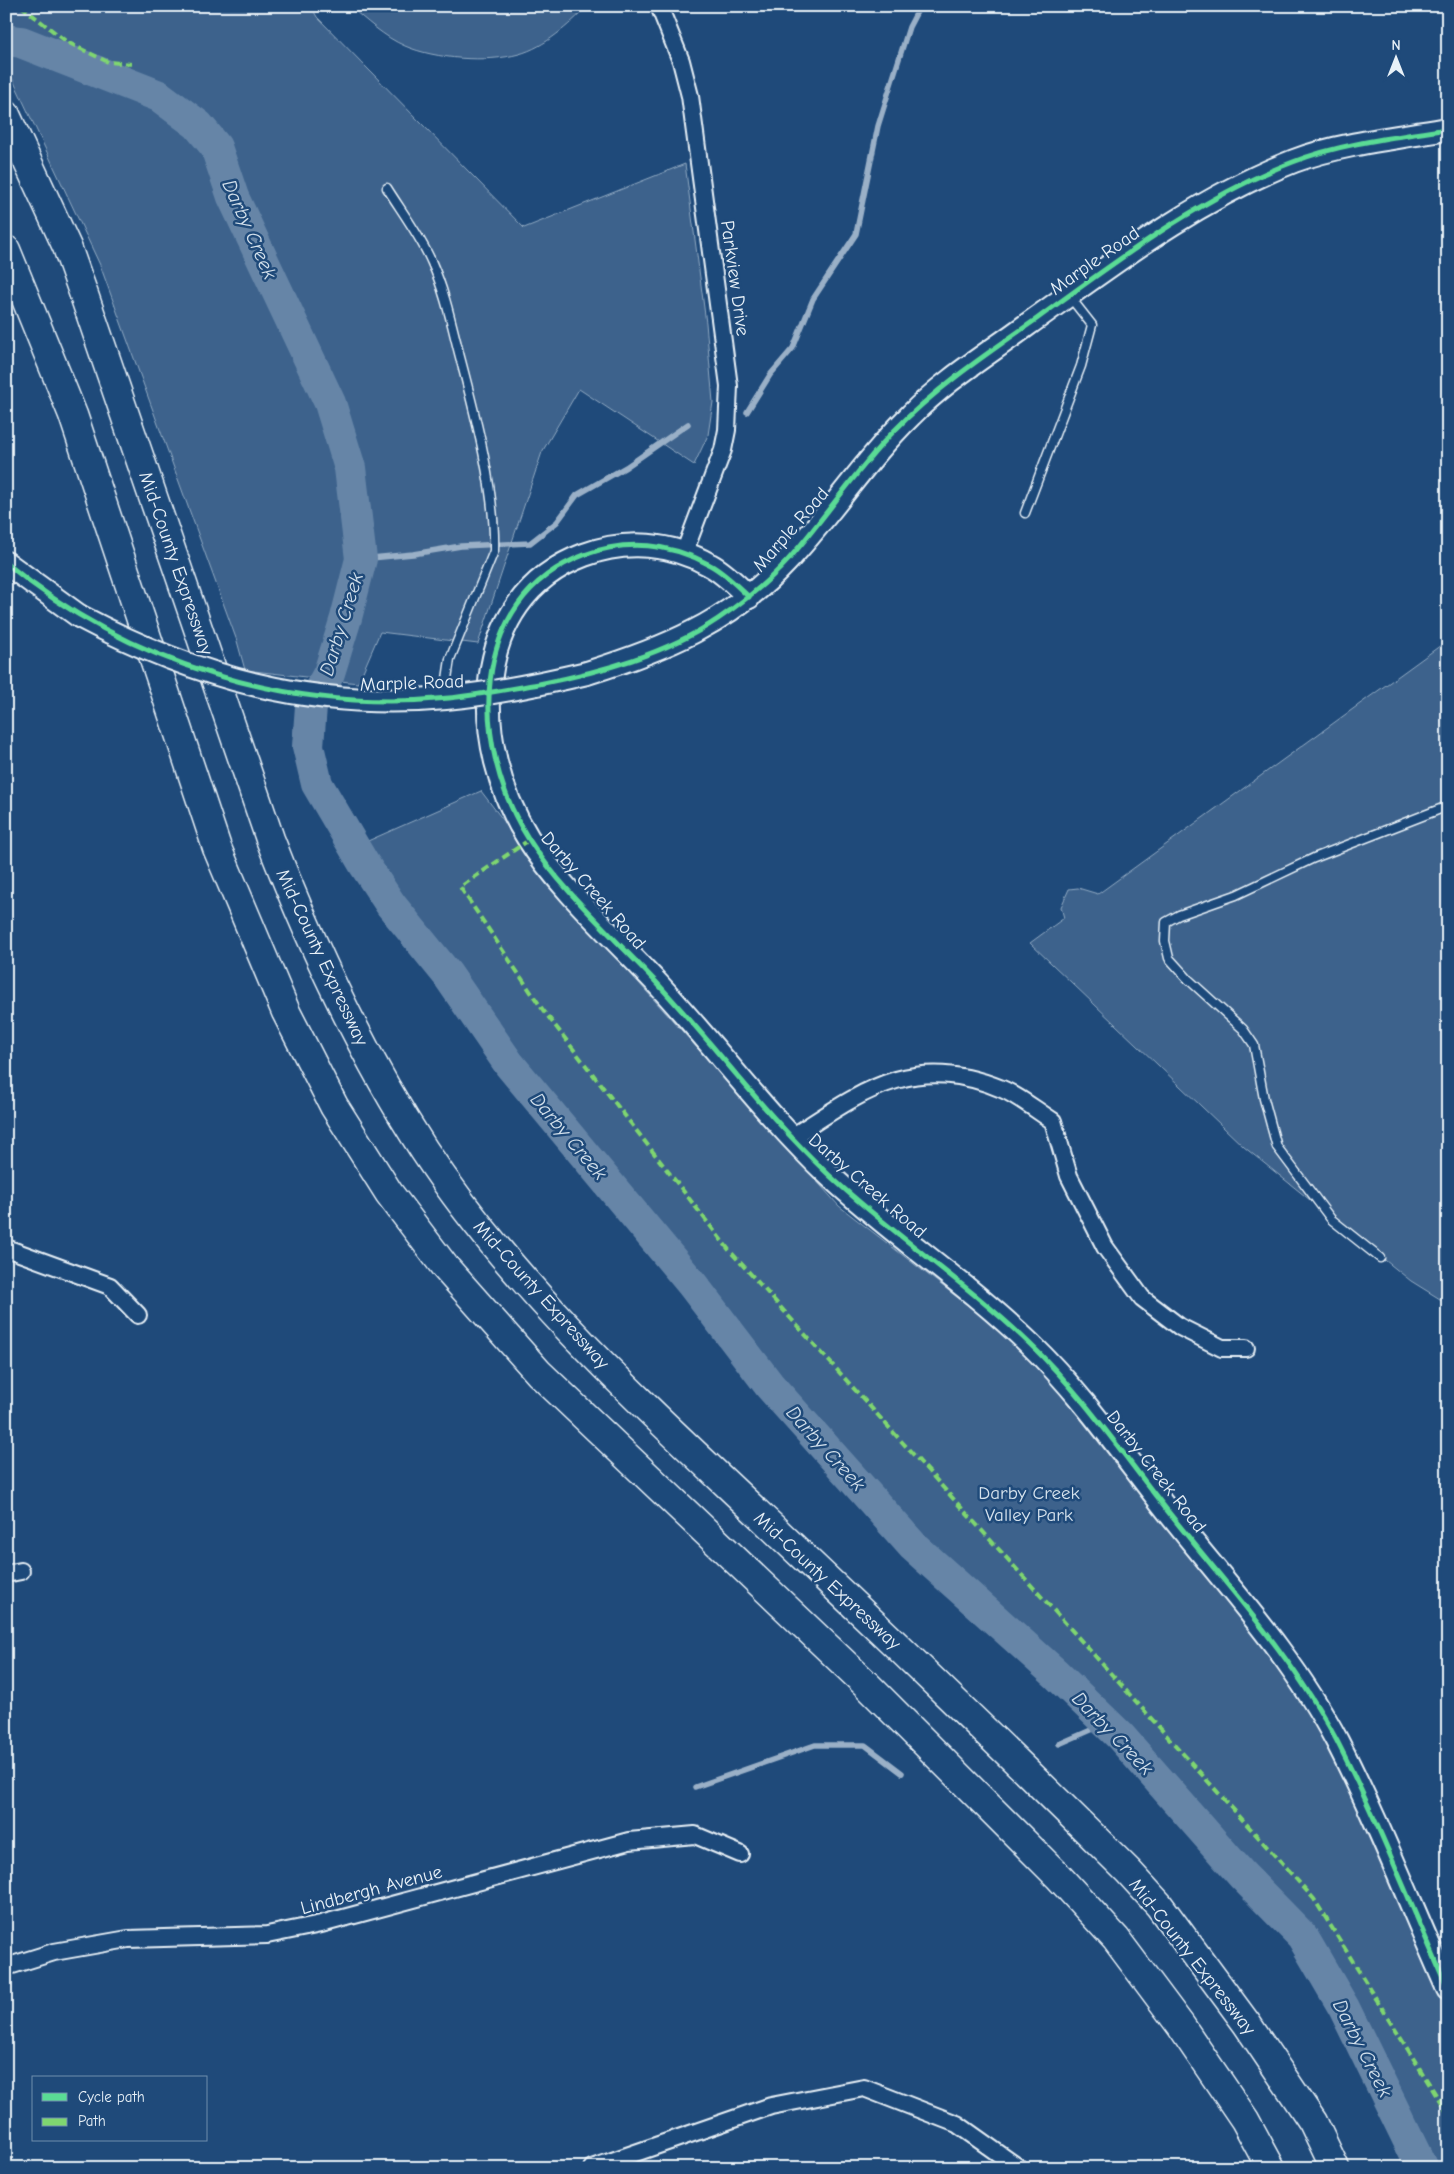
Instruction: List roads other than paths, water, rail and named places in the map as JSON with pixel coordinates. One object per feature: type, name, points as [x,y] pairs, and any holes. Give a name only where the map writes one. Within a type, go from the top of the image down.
[{"type":"highway","name":"Mid-County Expressway","points":[[6,115],[45,198],[84,295],[267,830],[299,914],[364,1048],[425,1151],[507,1260],[636,1398],[903,1650],[1128,1871],[1158,1905],[1247,2024],[1313,2122],[1335,2168]]},
{"type":"highway","points":[[6,250],[73,415],[217,848],[286,1012],[334,1106],[389,1193],[445,1267],[539,1373],[874,1692],[1058,1876],[1116,1939],[1181,2026],[1245,2120],[1271,2168]]},
{"type":"street","name":"Parkview Drive","points":[[659,6],[681,61],[690,96],[729,386],[727,430],[722,450],[684,553]]},
{"type":"street","name":"Marple Road","points":[[6,563],[79,616],[144,648],[179,662],[267,689],[303,694],[392,701],[445,698],[493,692],[587,673],[641,656],[680,640],[714,622],[749,597],[786,562],[878,447],[914,412],[949,382],[1069,295],[1183,217],[1251,180],[1297,160],[1334,150],[1448,129]]},
{"type":"street","name":"Darby Creek Road","points":[[749,597],[712,565],[684,553],[649,544],[624,545],[601,549],[559,565],[535,584],[516,604],[499,638],[481,712],[491,740],[503,788],[514,813],[552,871],[690,1018],[792,1137],[863,1205],[1000,1316],[1061,1375],[1260,1624],[1312,1699],[1335,1738],[1448,1989]]},
{"type":"street","points":[[792,1137],[860,1093],[908,1075],[958,1075],[1003,1089],[1053,1121],[1073,1184],[1105,1247],[1142,1298],[1180,1328],[1222,1348],[1246,1348]]},
{"type":"street","points":[[6,1248],[110,1286],[138,1315]]},
{"type":"street","name":"Lindbergh Avenue","points":[[6,1967],[54,1952],[128,1939],[267,1936],[321,1924],[628,1841],[695,1835],[740,1854]]},
{"type":"street","points":[[592,2168],[772,2106],[864,2088],[956,2124],[1019,2168]]},
{"type":"lane","points":[[387,188],[432,262],[450,318],[471,398],[486,471],[494,535],[494,551],[450,659],[448,679],[453,690],[481,712]]},
{"type":"lane","points":[[1024,513],[1081,366],[1092,325],[1069,295]]},
{"type":"lane","points":[[1380,1258],[1331,1219],[1277,1147],[1264,1099],[1254,1044],[1243,1029],[1188,979],[1169,958],[1165,941],[1166,922],[1179,915],[1236,895],[1314,858],[1448,806]]},
{"type":"waterway","points":[[747,412],[770,375],[793,348],[813,299],[856,234],[878,126],[909,27],[920,6]]},
{"type":"waterway","name":"Darby Creek","points":[[6,40],[21,42],[159,96],[198,125],[216,147],[233,197],[330,403],[350,468],[361,559],[346,618],[329,673],[311,706],[308,746],[317,784],[364,864],[391,905],[447,974],[509,1064],[692,1284],[770,1386],[913,1546],[1056,1674],[1120,1736],[1242,1875],[1302,1936],[1344,2008],[1422,2168]]},
{"type":"waterway","points":[[361,559],[413,554],[461,546],[530,543],[557,522],[577,495],[626,467],[688,424]]},
{"type":"waterway","points":[[1059,1744],[1107,1723]]},
{"type":"waterway","points":[[695,1787],[815,1745],[865,1745],[902,1773]]},
{"type":"park label","name":"Darby Creek Valley Park","points":[[1029,1503]]}]
